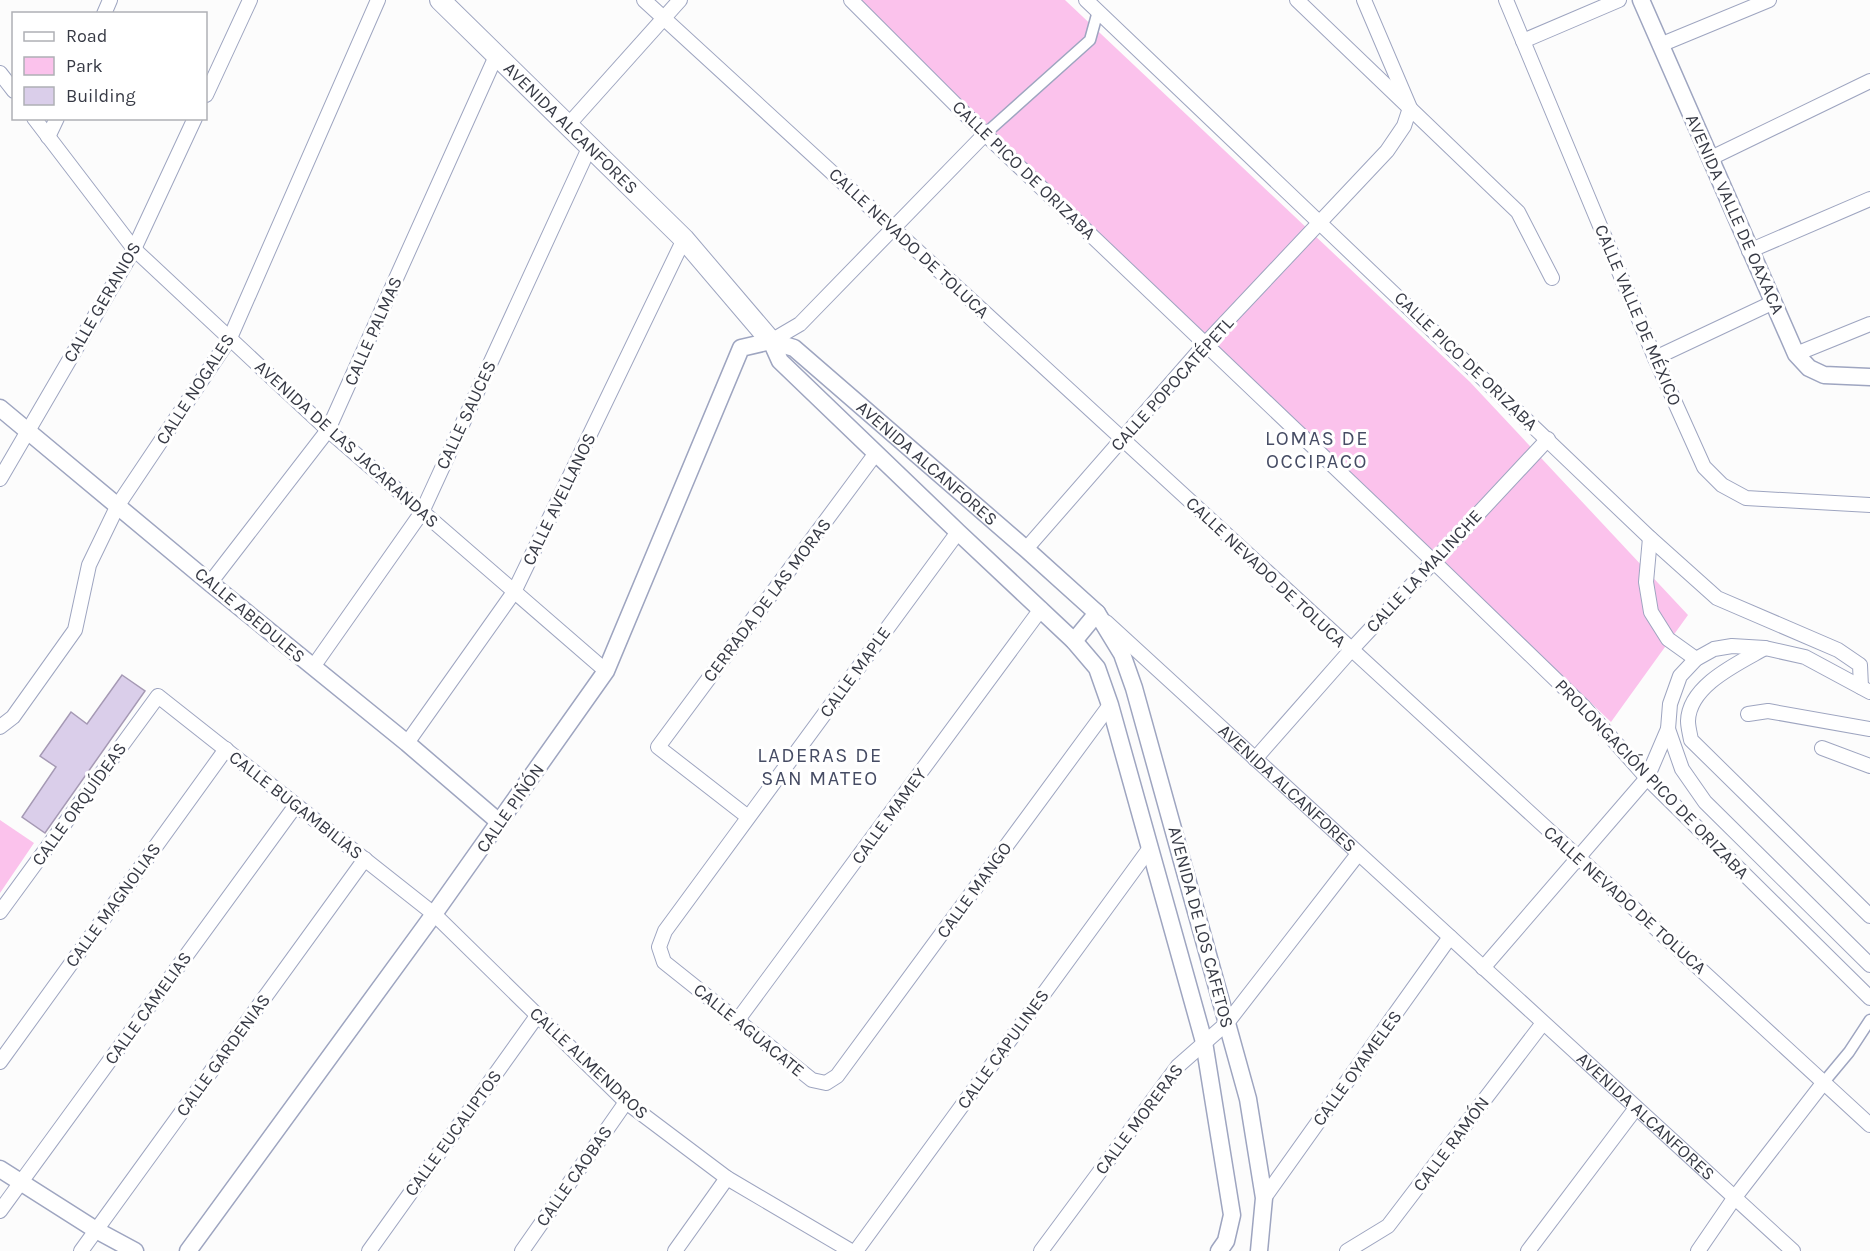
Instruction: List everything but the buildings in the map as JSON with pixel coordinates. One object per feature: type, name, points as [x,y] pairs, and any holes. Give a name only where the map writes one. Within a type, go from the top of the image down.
[{"type":"main road","name":"AVENIDA ALCANFORES","points":[[440,0],[684,239],[771,341]]},
{"type":"street","points":[[207,93],[250,0]]},
{"type":"street","name":"CALLE NOGALES","points":[[0,727],[13,717],[75,630],[89,565],[118,505],[230,338],[378,0]]},
{"type":"street","name":"CALLE NEVADO DE TOLUCA","points":[[644,0],[1870,1125]]},
{"type":"street","points":[[568,124],[681,0]]},
{"type":"street","name":"CALLE PICO DE ORIZABA","points":[[851,0],[985,134],[1433,561]]},
{"type":"street","name":"CALLE PICO DE ORIZABA","points":[[1086,0],[1103,5],[1320,223],[1650,538],[1717,598],[1838,650],[1860,666],[1866,689]]},
{"type":"street","points":[[1297,0],[1518,212],[1552,278]]},
{"type":"street","points":[[1364,0],[1410,108]]},
{"type":"street","name":"CALLE VALLE DE MÉXICO","points":[[1506,0],[1655,358],[1704,467],[1722,485],[1746,498],[1870,505]]},
{"type":"street","points":[[1523,41],[1619,0]]},
{"type":"street","name":"AVENIDA VALLE DE OAXACA","points":[[1641,0],[1796,354],[1809,368],[1824,375],[1870,377]]},
{"type":"street","points":[[1660,45],[1769,0]]},
{"type":"street","points":[[771,341],[800,324],[985,134],[1089,40],[1103,5]]},
{"type":"street","name":"CALLE PALMAS","points":[[210,582],[328,430],[496,56]]},
{"type":"street","points":[[0,73],[12,88]]},
{"type":"street","points":[[1711,158],[1870,81]]},
{"type":"street","name":"CALLE POPOCATÉPETL","points":[[1026,549],[1206,343],[1387,151],[1404,126],[1410,108]]},
{"type":"street","name":"AVENIDA DE LAS JACARANDAS","points":[[35,120],[134,249],[328,430],[606,671]]},
{"type":"street","points":[[48,137],[56,120]]},
{"type":"street","name":"CALLE GERANIOS","points":[[0,479],[134,249],[194,120]]},
{"type":"street","name":"CALLE SAUCES","points":[[313,667],[422,512],[590,146]]},
{"type":"street","points":[[1749,251],[1870,199]]},
{"type":"street","name":"CALLE AVELLANOS","points":[[407,743],[514,592],[684,239]]},
{"type":"street","points":[[1655,358],[1774,302]]},
{"type":"street","points":[[1796,354],[1870,324]]},
{"type":"street","name":"AVENIDA ALCANFORES","points":[[771,341],[780,361],[1074,641]]},
{"type":"street","name":"AVENIDA ALCANFORES","points":[[771,341],[794,348],[1026,549],[1793,1251]]},
{"type":"street","name":"CALLE PIÑÓN","points":[[188,1251],[434,914],[606,671],[741,348],[771,341]]},
{"type":"street","name":"CALLE ABEDULES","points":[[0,408],[407,743],[499,822]]},
{"type":"street","name":"CALLE LA MALINCHE","points":[[1255,759],[1351,650],[1548,440]]},
{"type":"street","name":"CERRADA DE LAS MORAS","points":[[748,817],[658,747],[876,453]]},
{"type":"street","name":"CALLE MAPLE","points":[[664,962],[659,947],[665,931],[958,532]]},
{"type":"street","points":[[1650,538],[1646,582],[1651,612],[1668,639],[1696,659]]},
{"type":"street","name":"PROLONGACIÓN PICO DE ORIZABA","points":[[1433,561],[1584,707],[1647,778],[1870,998]]},
{"type":"street","name":"CALLE MAMEY","points":[[738,1022],[1041,609]]},
{"type":"street","points":[[1074,641],[1096,613]]},
{"type":"street","name":"AVENIDA DE LOS CAFETOS","points":[[1096,613],[1122,654],[1134,688],[1248,1099],[1264,1198],[1259,1251]]},
{"type":"street","name":"AVENIDA DE LOS CAFETOS","points":[[1074,641],[1097,668],[1110,705],[1204,1042],[1232,1215],[1223,1246]]},
{"type":"street","points":[[1483,968],[1647,778],[1668,729],[1670,704],[1680,676],[1696,659],[1714,649],[1732,646],[1765,648],[1805,657],[1866,689]]},
{"type":"street","points":[[1765,648],[1712,679],[1694,700],[1688,720],[1692,740],[1870,916]]},
{"type":"street","name":"CALLE BUGAMBILIAS","points":[[158,696],[434,914]]},
{"type":"street","name":"CALLE ORQUÍDEAS","points":[[0,912],[158,696]]},
{"type":"street","name":"CALLE MANGO","points":[[837,1076],[1110,705]]},
{"type":"street","points":[[1748,714],[1768,711],[1870,729]]},
{"type":"street","name":"PROLONGACIÓN PICO DE ORIZABA","points":[[1668,729],[1682,769],[1705,802],[1870,965]]},
{"type":"street","points":[[1822,748],[1870,766]]},
{"type":"street","name":"CALLE MAGNOLIAS","points":[[0,1062],[226,749]]},
{"type":"street","name":"CALLE CAMELIAS","points":[[0,1211],[296,805]]},
{"type":"street","name":"CALLE CAPULINES","points":[[856,1251],[1150,848]]},
{"type":"street","name":"CALLE MORERAS","points":[[1041,1251],[1178,1066],[1227,1023],[1358,854]]},
{"type":"street","name":"CALLE GARDENIAS","points":[[81,1251],[365,859]]},
{"type":"street","name":"CALLE ALMENDROS","points":[[434,914],[626,1101],[727,1178],[851,1251]]},
{"type":"street","name":"CALLE OYAMELES","points":[[1264,1198],[1450,937]]},
{"type":"street","name":"CALLE AGUACATE","points":[[664,962],[812,1080],[826,1083],[837,1076]]},
{"type":"street","name":"CALLE EUCALIPTOS","points":[[369,1251],[537,1016]]},
{"type":"street","points":[[1698,1251],[1735,1197],[1849,1052],[1870,1020]]},
{"type":"street","name":"CALLE RAMÓN","points":[[1347,1251],[1388,1226],[1544,1023]]},
{"type":"street","name":"CALLE CAOBAS","points":[[522,1251],[626,1101]]},
{"type":"street","points":[[1528,1251],[1636,1108]]},
{"type":"street","points":[[0,1169],[96,1230],[135,1251]]},
{"type":"street","points":[[675,1251],[727,1178]]},
{"type":"green space","points":[[853,0],[1065,0],[1470,382],[1688,615],[1611,722]]},
{"type":"green space","points":[[0,820],[34,843],[0,893]]},
{"type":"district","name":"LOMAS DE OCCIPACO","points":[[1317,450]]},
{"type":"district","name":"LADERAS DE SAN MATEO","points":[[820,766]]}]
